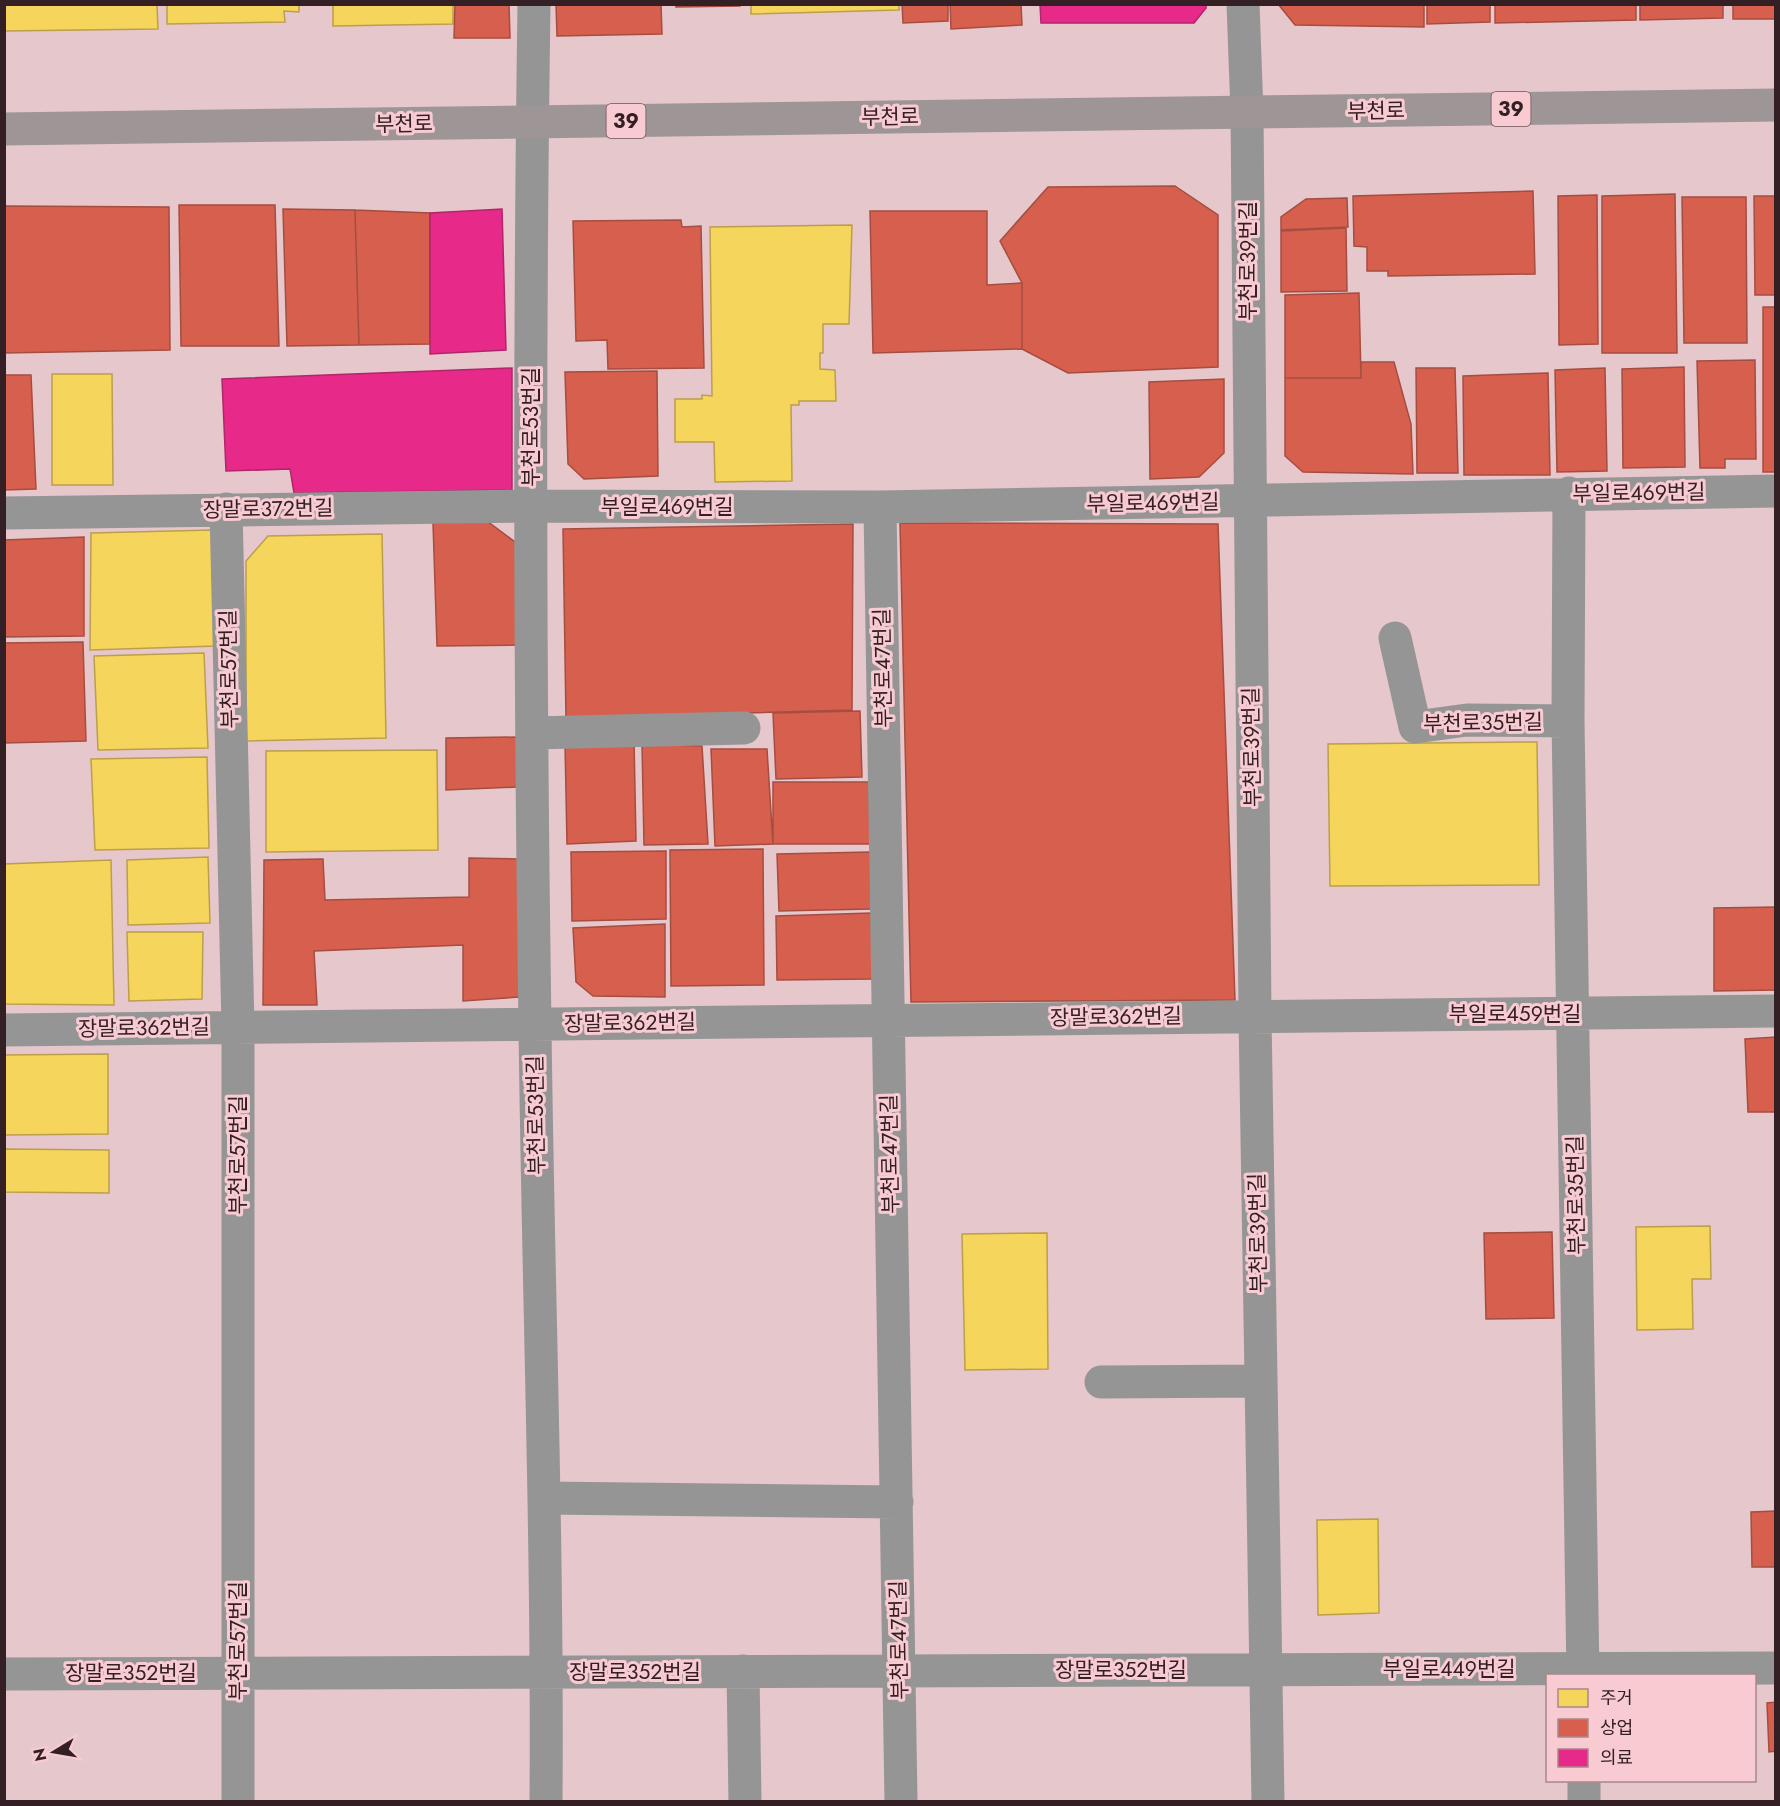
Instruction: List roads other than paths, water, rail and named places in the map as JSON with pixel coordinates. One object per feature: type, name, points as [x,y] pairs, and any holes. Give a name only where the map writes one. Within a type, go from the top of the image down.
[{"type":"main road","name":"부천로","points":[[4,129],[1776,105]]},
{"type":"street","name":"부천로53번길","points":[[534,4],[531,506],[535,1024],[547,1672],[546,1802]]},
{"type":"street","name":"부천로39번길","points":[[1243,4],[1247,112],[1255,1016],[1268,1802]]},
{"type":"street","name":"부일로469번길","points":[[531,506],[880,507],[1776,491]]},
{"type":"street","name":"부천로35번길","points":[[1569,493],[1568,722],[1583,1672]]},
{"type":"street","name":"장말로372번길","points":[[4,513],[531,506]]},
{"type":"street","name":"부천로47번길","points":[[880,507],[901,1802]]},
{"type":"street","name":"부천로57번길","points":[[226,509],[238,1027],[238,1802]]},
{"type":"street","name":"부천로35번길","points":[[1395,638],[1415,727],[1467,720],[1568,722]]},
{"type":"street","points":[[533,732],[744,728]]},
{"type":"street","name":"부일로459번길","points":[[1255,1016],[1776,1011]]},
{"type":"street","name":"장말로362번길","points":[[4,1030],[1255,1016]]},
{"type":"street","points":[[1101,1382],[1261,1381]]},
{"type":"street","points":[[544,1498],[897,1502]]},
{"type":"street","name":"부일로449번길","points":[[1266,1670],[1583,1672],[1776,1668]]},
{"type":"street","name":"장말로352번길","points":[[4,1674],[1266,1670]]},
{"type":"street","points":[[743,1671],[745,1802]]},
{"type":"street","points":[[1584,1782],[1584,1802]]}]
